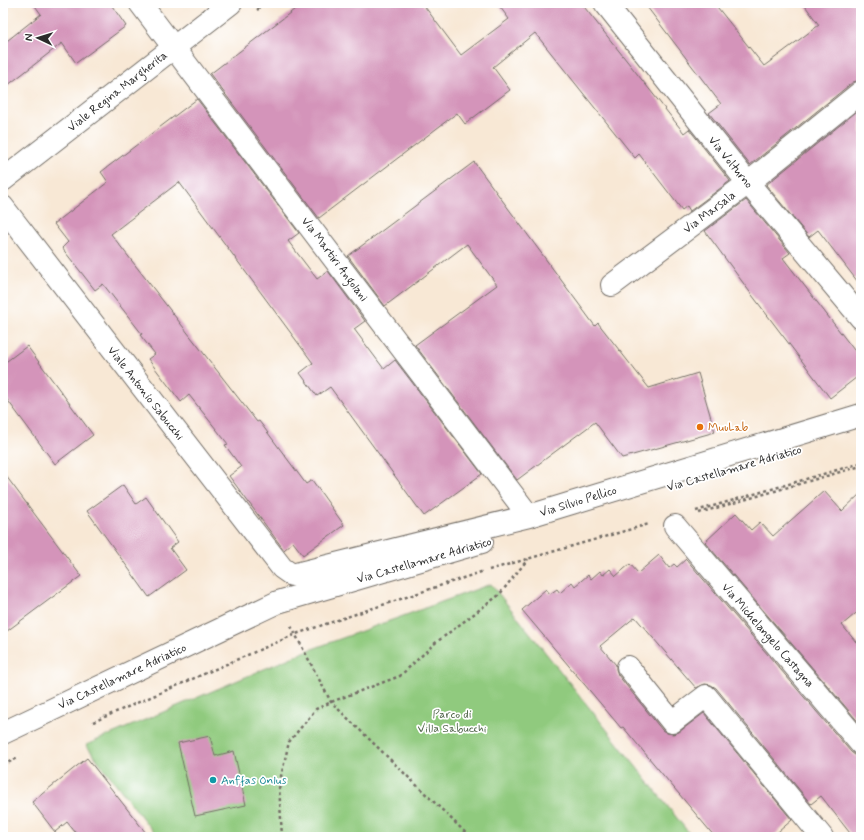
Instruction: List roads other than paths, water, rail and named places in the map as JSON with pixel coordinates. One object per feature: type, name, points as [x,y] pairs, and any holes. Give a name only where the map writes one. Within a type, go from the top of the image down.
[{"type":"street","name":"Via Martiri Angolani","points":[[140,3],[529,516]]},
{"type":"street","name":"Viale Regina Margherita","points":[[3,180],[231,3]]},
{"type":"street","name":"Via Volturno","points":[[605,3],[748,183],[861,318]]},
{"type":"street","name":"Via Marsala","points":[[612,285],[748,183],[861,92]]},
{"type":"street","name":"Viale Antonio Sabucchi","points":[[3,207],[282,568],[292,574]]},
{"type":"street","name":"Via Silvio Pellico","points":[[292,574],[529,516],[861,415]]},
{"type":"street","name":"Via Castellamare Adriatico","points":[[3,733],[278,602],[861,431]]},
{"type":"street","name":"Via Michelangelo Castagna","points":[[665,524],[861,744]]},
{"type":"street","points":[[628,667],[672,722],[706,696],[822,837]]},
{"type":"place","name":"MuuLab","points":[[700,427]]},
{"type":"place","name":"Anffas Onlus","points":[[213,780]]},
{"type":"park label","name":"Parco di Villa Sabucchi","points":[[452,721]]}]
